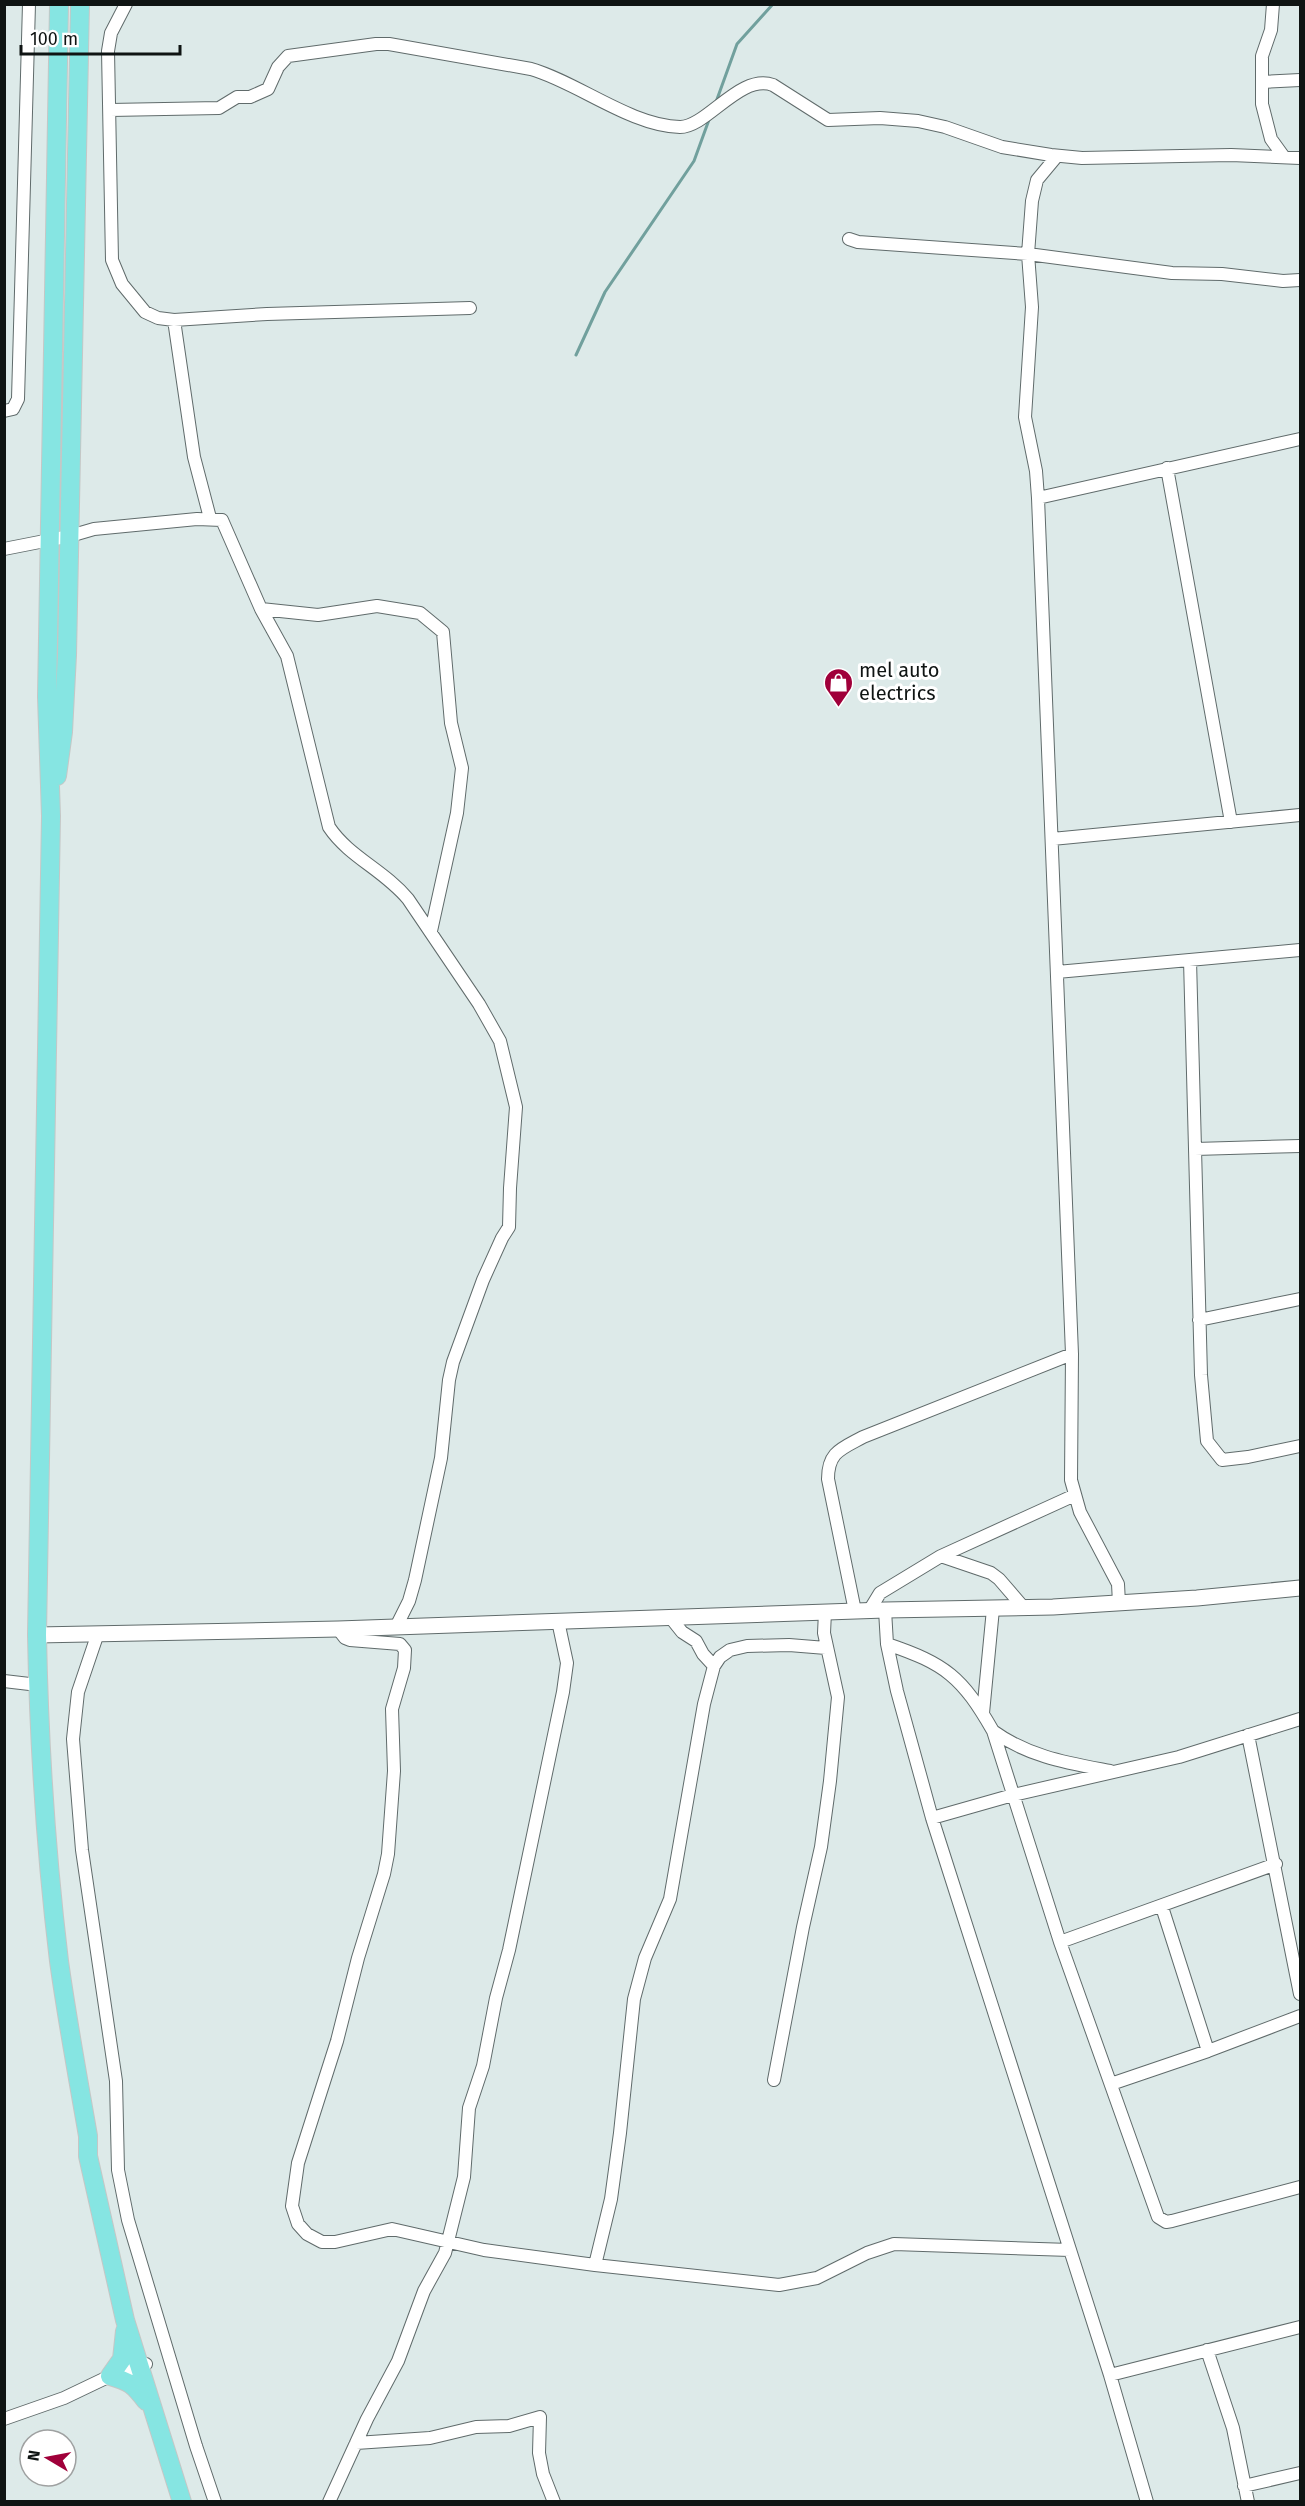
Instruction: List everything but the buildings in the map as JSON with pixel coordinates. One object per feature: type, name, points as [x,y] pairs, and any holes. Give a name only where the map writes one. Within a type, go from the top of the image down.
[{"type":"main road","points":[[59,4],[47,707],[51,816],[37,1635],[42,1764],[53,1909],[88,2136],[88,2156],[125,2320],[143,2365],[189,2502]]},
{"type":"main road","points":[[51,816],[63,732],[70,536],[69,472],[80,4]]},
{"type":"main road","points":[[88,2136],[94,2148],[152,2409],[182,2502]]},
{"type":"main road","points":[[125,2320],[122,2358],[110,2376],[126,2380],[134,2385],[152,2409]]},
{"type":"street","points":[[4,411],[13,410],[18,399],[29,4]]},
{"type":"street","points":[[126,4],[111,33],[108,51],[112,260],[122,284],[133,299],[152,315],[174,320],[267,314],[470,308]]},
{"type":"street","points":[[1273,4],[1271,30],[1262,56],[1262,104],[1268,130],[1284,157]]},
{"type":"street","points":[[110,110],[219,108],[237,97],[250,97],[268,89],[278,67],[288,56],[389,44],[540,71],[627,111],[678,127],[691,124],[742,90],[764,82],[828,120],[880,118],[918,121],[945,127],[1002,147],[1057,156],[1082,158],[1231,155],[1300,158]]},
{"type":"street","points":[[1262,82],[1300,80]]},
{"type":"street","points":[[1057,156],[1037,180],[1032,201],[1028,254],[1032,307],[1025,417],[1036,471],[1038,498],[1072,1354],[1070,1464],[1075,1495],[1092,1537],[1118,1584],[1119,1603]]},
{"type":"street","points":[[849,239],[869,243],[1028,254],[1172,273],[1222,274],[1282,281],[1300,280]]},
{"type":"street","points":[[174,320],[194,458],[210,518]]},
{"type":"street","points":[[1038,498],[1300,439]]},
{"type":"street","points":[[1167,468],[1231,822]]},
{"type":"street","points":[[4,549],[94,529],[210,518],[222,520],[261,609],[287,656],[329,827],[339,842],[395,883],[479,1004],[500,1041],[514,1090],[516,1121],[511,1159],[509,1227],[483,1280],[453,1362],[441,1458],[415,1580],[409,1601],[396,1626]]},
{"type":"street","points":[[261,609],[318,615],[376,606],[420,613],[443,632],[451,723],[462,768],[457,813],[431,932]]},
{"type":"street","points":[[1052,839],[1300,815]]},
{"type":"street","points":[[1057,972],[1300,950]]},
{"type":"street","points":[[1190,960],[1199,1320],[1207,1441],[1222,1460],[1300,1446]]},
{"type":"street","points":[[1195,1149],[1300,1146]]},
{"type":"street","points":[[1199,1320],[1300,1299]]},
{"type":"street","points":[[862,1611],[828,1479],[828,1467],[835,1453],[863,1437],[1072,1354]]},
{"type":"street","points":[[862,1611],[880,1593],[941,1556],[1075,1495]]},
{"type":"street","points":[[941,1556],[991,1573],[1024,1608]]},
{"type":"street","points":[[37,1635],[338,1629],[885,1610],[1024,1608],[1119,1603],[1300,1588]]},
{"type":"street","points":[[983,1713],[993,1608]]},
{"type":"street","points":[[885,1610],[887,1644],[900,1702],[932,1818],[1110,2375],[1147,2502]]},
{"type":"street","points":[[774,2080],[803,1927],[821,1847],[830,1781],[838,1697],[826,1648],[825,1612]]},
{"type":"street","points":[[670,1617],[682,1632],[696,1641],[703,1654],[714,1666]]},
{"type":"street","points":[[329,2502],[409,2337],[424,2291],[442,2260],[447,2243],[464,2177],[469,2108],[483,2066],[563,1692],[567,1663],[558,1621]]},
{"type":"street","points":[[338,1629],[345,1638],[350,1640],[400,1644],[405,1650],[392,1709],[394,1771],[388,1854],[384,1874],[358,1958],[337,2041],[298,2163],[292,2200],[293,2211],[298,2224],[307,2234],[322,2242],[343,2242],[392,2229],[447,2243],[595,2265],[778,2285],[817,2278],[867,2253],[894,2244],[1070,2250]]},
{"type":"street","points":[[98,1633],[78,1692],[74,1739],[82,1850],[116,2081],[118,2170],[128,2220],[215,2502]]},
{"type":"street","points":[[887,1644],[925,1657],[953,1675],[983,1713],[993,1731],[1060,1942],[1156,2213],[1163,2221],[1172,2221],[1300,2187]]},
{"type":"street","points":[[595,2265],[614,2177],[634,1999],[645,1958],[670,1899],[702,1715],[714,1666],[724,1654],[747,1646],[789,1645],[826,1648]]},
{"type":"street","points":[[4,1681],[38,1685]]},
{"type":"street","points":[[932,1818],[1013,1796],[1179,1757],[1300,1719]]},
{"type":"street","points":[[993,1731],[1009,1743],[1041,1756],[1117,1773]]},
{"type":"street","points":[[1248,1735],[1276,1864],[1300,1994]]},
{"type":"street","points":[[1060,1942],[1276,1864]]},
{"type":"street","points":[[1161,1907],[1208,2051]]},
{"type":"street","points":[[1111,2084],[1300,2016]]},
{"type":"street","points":[[1110,2375],[1300,2326]]},
{"type":"street","points":[[1207,2350],[1233,2428],[1248,2502]]},
{"type":"street","points":[[4,2419],[64,2398],[110,2376],[143,2365]]},
{"type":"street","points":[[356,2444],[430,2438],[476,2427],[509,2426],[540,2417],[539,2453],[543,2474],[554,2502]]},
{"type":"street","points":[[1244,2486],[1300,2473]]},
{"type":"waterway","points":[[716,102],[737,44],[773,4]]},
{"type":"waterway","points":[[576,355],[605,292],[694,161],[710,117]]},
{"type":"place","name":"mel auto electrics","points":[[838,708]]}]
